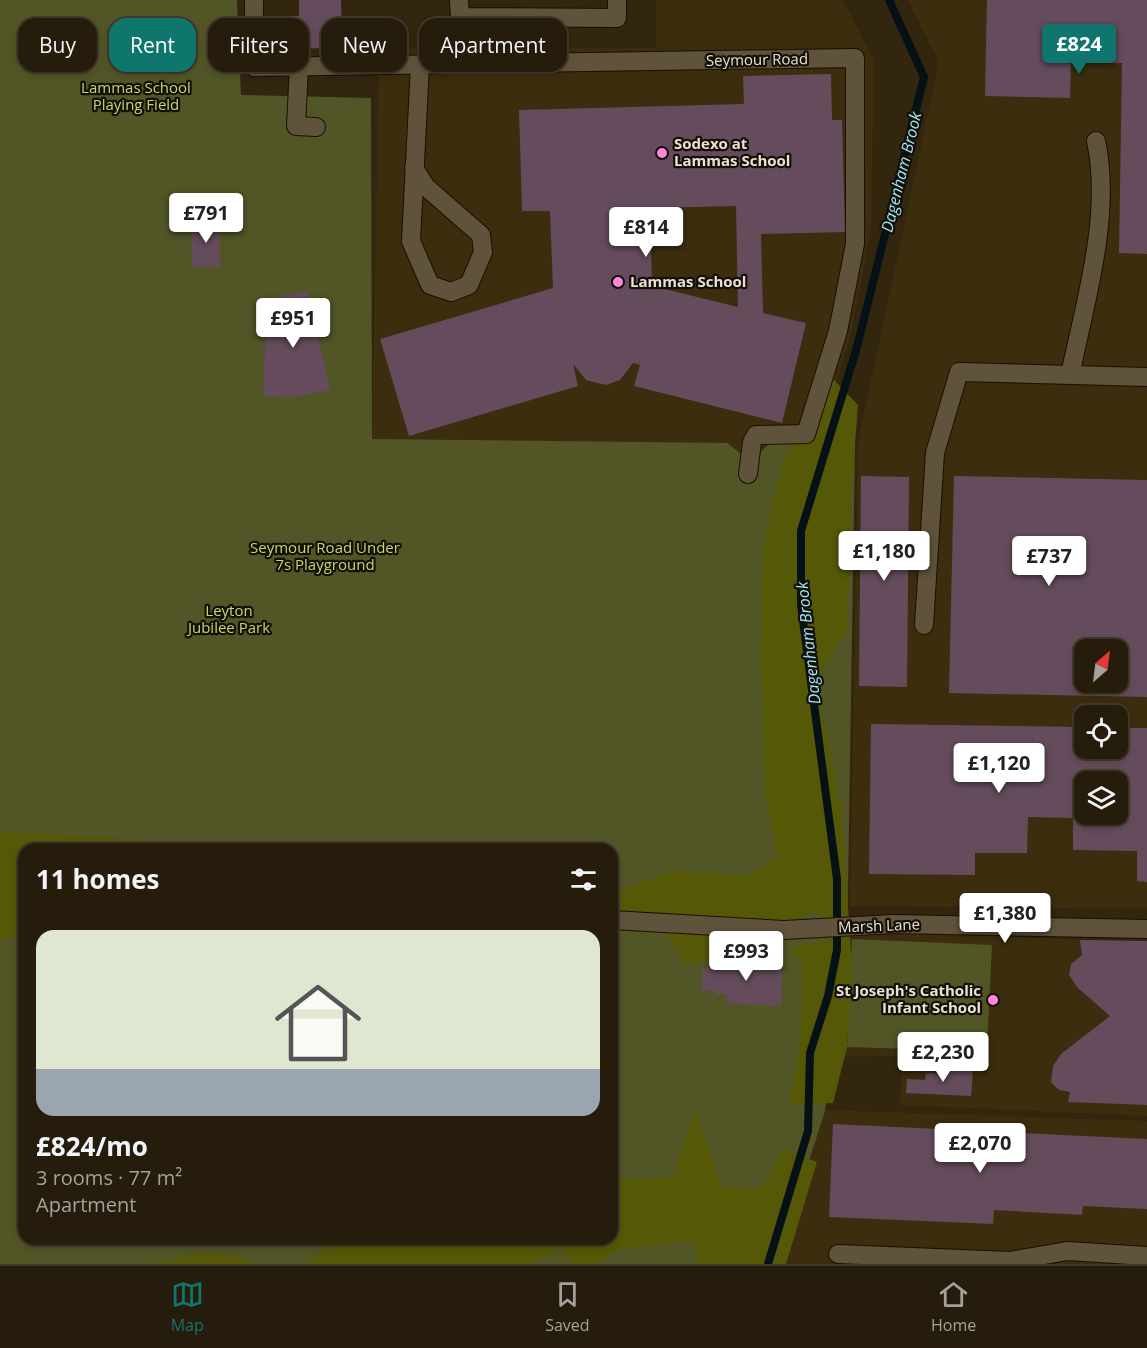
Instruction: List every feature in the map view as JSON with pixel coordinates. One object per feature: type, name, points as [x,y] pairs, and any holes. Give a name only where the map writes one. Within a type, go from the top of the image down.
[{"type":"street","name":"Seymour Road","points":[[254,0],[254,18]]},
{"type":"street","points":[[459,0],[460,17],[617,18],[616,0]]},
{"type":"street","name":"Seymour Road","points":[[567,63],[855,58],[855,244],[838,331],[806,434],[756,435],[752,442],[748,474]]},
{"type":"street","name":"Seymour Road","points":[[309,66],[419,65]]},
{"type":"street","points":[[299,72],[296,126],[316,127]]},
{"type":"street","points":[[414,168],[426,187],[481,235],[483,252],[468,285],[451,292],[430,285],[411,241],[414,168],[420,72]]},
{"type":"street","points":[[1070,375],[1100,214],[1100,159],[1096,141]]},
{"type":"street","points":[[924,625],[935,453],[959,372],[1147,377]]},
{"type":"street","name":"Marsh Lane","points":[[618,920],[784,930],[864,925],[1147,929]]},
{"type":"street","points":[[838,1254],[1010,1261],[1067,1251],[1147,1256]]},
{"type":"shaded area","name":"Lammas School","points":[[656,0],[843,0],[874,60],[871,229],[851,334],[818,444],[757,455],[372,439],[379,72],[407,72],[407,49],[419,49],[419,72],[567,72],[567,48],[656,48]]},
{"type":"shaded area","points":[[908,0],[1147,0],[1147,909],[850,906],[858,442],[939,62]]},
{"type":"shaded area","points":[[834,380],[858,405],[851,494],[847,631],[815,680],[842,811],[852,968],[847,1047],[833,1103],[789,1105],[800,1041],[803,966],[790,948],[839,938],[816,911],[745,939],[698,963],[685,964],[652,911],[618,928],[618,889],[622,890],[671,871],[747,875],[777,857],[765,793],[761,667],[762,551],[784,455]]},
{"type":"shaded area","points":[[0,831],[162,843],[18,843],[18,936],[0,940]]},
{"type":"shaded area","name":"St Joseph's Catholic Infant School","points":[[848,927],[1147,944],[1147,1116],[900,1105],[903,1056],[833,1057]]},
{"type":"shaded area","points":[[695,1108],[722,1187],[762,1188],[782,1148],[817,1162],[786,1264],[699,1264],[694,1241],[617,1250],[598,1264],[573,1264],[561,1249],[530,1264],[305,1264],[329,1245],[618,1245],[618,1179],[673,1177]]},
{"type":"shaded area","points":[[825,1110],[1147,1121],[1147,1264],[777,1264]]},
{"type":"shaded area","points":[[199,1253],[239,1256],[256,1264],[149,1264]]},
{"type":"green space","name":"Leyton Jubilee Park","points":[[0,0],[237,0],[238,18],[208,18],[208,72],[240,72],[241,95],[371,98],[372,439],[727,443],[745,457],[757,455],[770,443],[855,444],[847,954],[825,1111],[776,1264],[0,1264]]},
{"type":"green space","points":[[852,939],[992,945],[986,1066],[912,1063],[912,1049],[847,1047]]},
{"type":"building","points":[[299,0],[341,0],[341,18],[321,18],[321,48],[309,49],[309,18],[291,18],[291,16],[299,16]]},
{"type":"building","points":[[987,0],[1147,0],[1147,254],[1119,253],[1122,63],[1071,62],[1070,98],[985,96]]},
{"type":"building","points":[[831,74],[832,120],[842,120],[845,232],[761,234],[763,313],[806,323],[782,423],[634,386],[640,365],[633,363],[620,380],[606,385],[586,380],[573,364],[578,386],[409,436],[380,339],[553,288],[550,211],[522,211],[519,110],[744,104],[743,76]],"holes":[[[736,206],[738,307],[652,286],[650,208]]]},
{"type":"building","points":[[191,222],[219,222],[220,267],[192,267]]},
{"type":"building","points":[[308,291],[330,390],[295,397],[263,396],[267,299]]},
{"type":"building","points":[[861,476],[909,477],[907,687],[859,686]]},
{"type":"building","points":[[954,476],[1147,480],[1147,697],[949,693]]},
{"type":"building","points":[[871,724],[1074,727],[1074,759],[1128,759],[1128,728],[1147,728],[1147,882],[1137,881],[1137,851],[1073,850],[1073,818],[1028,817],[1027,853],[975,853],[975,875],[869,874]]},
{"type":"building","points":[[1080,940],[1147,941],[1147,1105],[1068,1102],[1070,1092],[1059,1090],[1051,1082],[1053,1066],[1061,1054],[1110,1016],[1078,988],[1069,975],[1071,964],[1082,955]]},
{"type":"building","points":[[717,961],[782,962],[781,1006],[726,1003],[727,995],[716,994],[716,991],[701,990],[702,968],[717,968]]},
{"type":"building","points":[[941,1068],[973,1070],[971,1096],[906,1093],[907,1079],[925,1080],[926,1073],[941,1074]]},
{"type":"building","points":[[833,1124],[1147,1139],[1147,1209],[1083,1206],[1082,1215],[994,1210],[993,1224],[829,1217]]},
{"type":"waterway","name":"Dagenham Brook","points":[[768,1264],[808,1131],[810,1053],[828,996],[837,950],[837,879],[801,605],[801,531],[857,347],[924,77],[889,0]]},
{"type":"place","name":"Sodexo at Lammas School","points":[[662,153]]},
{"type":"place","name":"Lammas School","points":[[618,282]]},
{"type":"place","name":"St Joseph's Catholic Infant School","points":[[993,1000]]},
{"type":"park label","name":"Lammas School Playing Field","points":[[136,96]]},
{"type":"park label","name":"Seymour Road Under 7s Playground","points":[[325,556]]}]
